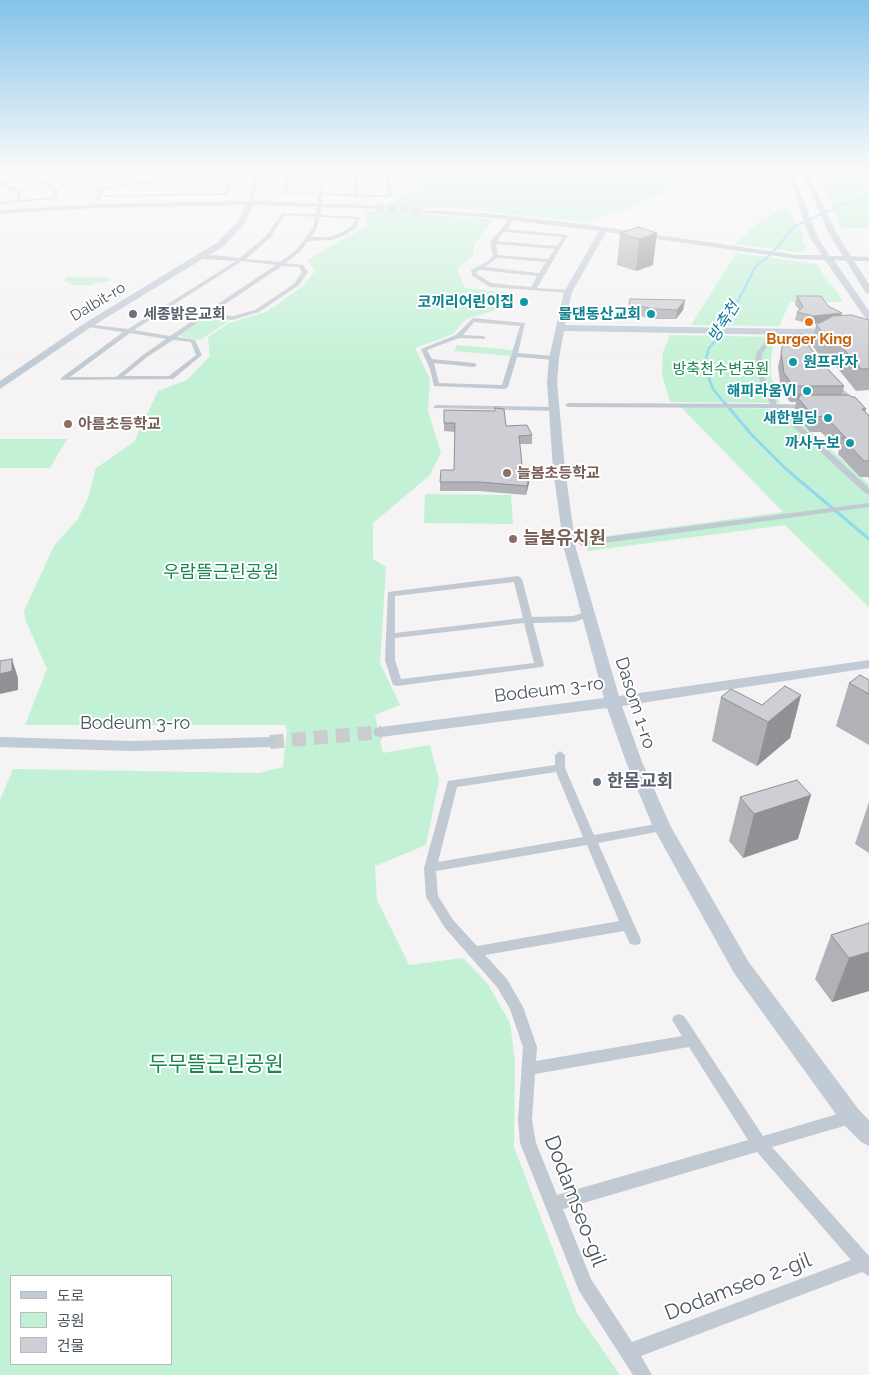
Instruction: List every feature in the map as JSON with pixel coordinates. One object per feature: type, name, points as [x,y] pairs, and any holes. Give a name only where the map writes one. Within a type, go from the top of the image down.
[{"type":"street","name":"Dalbit-ro","points":[[0,386],[88,325],[202,257],[229,236]]},
{"type":"street","points":[[88,325],[129,331],[193,341],[199,355],[171,378],[63,379],[129,331],[242,260],[269,236]]},
{"type":"street","points":[[117,379],[203,316],[281,264],[298,251],[309,236]]},
{"type":"street","points":[[307,239],[330,239],[336,236]]},
{"type":"street","points":[[496,256],[493,242],[497,236]]},
{"type":"street","points":[[533,289],[540,274],[566,236]]},
{"type":"street","name":"Dasom 1-ro","points":[[600,236],[568,292],[554,358],[552,382],[561,407],[559,469],[569,545],[613,702],[634,762],[662,827],[741,967],[851,1117],[869,1135]]},
{"type":"street","points":[[651,236],[797,257],[869,259]]},
{"type":"street","points":[[813,236],[827,259],[869,317]]},
{"type":"street","points":[[834,236],[845,259],[869,291]]},
{"type":"street","points":[[493,242],[557,248]]},
{"type":"street","points":[[496,256],[490,262],[473,271],[474,276],[490,285],[568,292]]},
{"type":"street","points":[[496,256],[549,261]]},
{"type":"street","points":[[202,257],[301,266],[306,272],[296,285],[257,311],[232,318],[203,316]]},
{"type":"street","points":[[478,268],[540,274]]},
{"type":"street","points":[[458,336],[473,320],[523,324],[505,387],[436,385],[430,361],[424,349],[458,336],[483,338]]},
{"type":"street","points":[[561,328],[779,331],[800,334],[869,335]]},
{"type":"street","points":[[869,330],[811,330],[768,341],[759,354],[758,369],[774,406],[869,492]]},
{"type":"street","points":[[514,355],[554,358]]},
{"type":"street","points":[[430,361],[474,365]]},
{"type":"street","points":[[830,376],[869,419]]},
{"type":"street","points":[[436,407],[812,406]]},
{"type":"street","points":[[582,543],[869,505]]},
{"type":"street","points":[[518,579],[529,620],[539,665],[397,683],[390,660],[392,594],[518,579]]},
{"type":"street","points":[[390,636],[529,620],[574,619],[589,614]]},
{"type":"street","name":"Bodeum 3-ro","points":[[381,732],[613,702],[869,664]]},
{"type":"street","name":"Bodeum 3-ro","points":[[0,742],[132,746],[270,742]]},
{"type":"street","points":[[560,755],[560,768],[635,940]]},
{"type":"street","name":"Dodamseo-gil","points":[[560,768],[452,784],[430,868],[432,896],[450,924],[502,983],[516,1007],[530,1047],[530,1069],[525,1120],[528,1143],[585,1285],[643,1375]]},
{"type":"street","points":[[430,868],[662,827]]},
{"type":"street","points":[[474,952],[627,925]]},
{"type":"street","name":"Dodamseo 2-gil","points":[[628,1352],[867,1266],[759,1143],[679,1020]]},
{"type":"street","points":[[530,1069],[691,1041]]},
{"type":"street","points":[[554,1204],[851,1117]]},
{"type":"green space","name":"두무뜰근린공원","points":[[349,236],[480,236],[474,245],[473,256],[457,269],[465,288],[513,293],[507,307],[466,319],[453,334],[415,348],[430,379],[428,411],[441,453],[430,475],[373,523],[373,559],[386,567],[380,663],[400,705],[375,715],[383,753],[430,745],[439,780],[426,845],[375,866],[377,900],[409,965],[463,958],[488,984],[510,1023],[515,1062],[514,1147],[577,1313],[620,1375],[0,1375],[0,800],[13,769],[259,773],[283,767],[287,730],[285,725],[25,725],[47,669],[25,619],[24,611],[54,546],[78,519],[88,498],[96,468],[134,442],[158,391],[187,380],[210,356],[208,337],[229,323],[266,312],[303,286],[315,271],[307,260]]},
{"type":"green space","points":[[743,236],[803,236],[807,250],[797,252],[735,244]]},
{"type":"green space","name":"방축천수변공원","points":[[736,253],[817,264],[826,280],[833,286],[843,302],[790,302],[779,326],[691,325]]},
{"type":"green space","points":[[66,277],[111,278],[110,281],[93,285],[71,285],[69,282],[64,281]]},
{"type":"green space","points":[[208,318],[229,321],[200,340],[182,337],[180,334],[202,320]]},
{"type":"green space","name":"방축천수변공원","points":[[670,335],[777,337],[771,358],[771,377],[780,403],[670,402],[662,374],[663,352]]},
{"type":"green space","points":[[457,345],[512,350],[510,356],[454,351]]},
{"type":"green space","name":"방축천수변공원","points":[[681,407],[786,409],[869,484],[869,607],[785,525],[588,551],[585,539],[783,512]]},
{"type":"green space","points":[[0,439],[67,439],[50,468],[0,468]]},
{"type":"green space","points":[[425,494],[511,495],[513,524],[424,523]]},
{"type":"building","points":[[630,236],[648,236],[639,239]]},
{"type":"building","points":[[797,296],[821,296],[828,306],[842,313],[813,316],[797,312],[803,307]]},
{"type":"building","points":[[630,299],[685,300],[677,310],[655,309],[629,304]]},
{"type":"building","points":[[851,315],[869,320],[869,369],[861,369],[831,334],[824,334],[816,325],[833,316]]},
{"type":"building","points":[[801,334],[803,337],[807,335],[812,341],[805,341],[822,363],[844,386],[793,386],[784,373],[781,352],[785,335]]},
{"type":"building","points":[[798,395],[849,395],[855,397],[866,409],[862,409],[869,416],[869,461],[864,461],[842,438],[846,438],[825,416],[814,417],[797,397],[800,397]]},
{"type":"building","points":[[495,408],[504,409],[506,426],[527,425],[532,435],[519,436],[523,474],[530,474],[527,486],[479,482],[440,482],[441,470],[454,470],[455,423],[444,423],[444,410],[495,411]]},
{"type":"building","points":[[12,659],[12,671],[0,674],[0,661]]},
{"type":"building","points":[[860,675],[869,680],[869,694],[849,683]]},
{"type":"building","points":[[785,686],[801,695],[768,722],[721,697],[731,689],[762,705]]},
{"type":"building","points":[[797,780],[811,795],[754,814],[740,797]]},
{"type":"building","points":[[869,923],[869,952],[849,958],[831,935]]},
{"type":"waterway","name":"방축천","points":[[751,275],[755,267],[771,254],[786,236]]},
{"type":"waterway","name":"방축천","points":[[726,405],[713,389],[704,365],[709,348],[719,337],[752,274]]},
{"type":"waterway","name":"방축천","points":[[725,403],[751,434],[786,469],[869,539]]},
{"type":"tunnel","points":[[270,742],[381,732]]},
{"type":"place","name":"코끼리어린이집","points":[[524,302]]},
{"type":"place","name":"세종밝은교회","points":[[133,314]]},
{"type":"place","name":"물댄동산교회","points":[[651,314]]},
{"type":"place","name":"Burger King","points":[[809,322]]},
{"type":"place","name":"원프라자","points":[[793,362]]},
{"type":"place","name":"해피라움Ⅵ","points":[[807,391]]},
{"type":"place","name":"새한빌딩","points":[[828,418]]},
{"type":"place","name":"아름초등학교","points":[[68,424]]},
{"type":"place","name":"까사누보","points":[[850,443]]},
{"type":"place","name":"늘봄초등학교","points":[[507,473]]},
{"type":"place","name":"늘봄유치원","points":[[513,539]]},
{"type":"place","name":"한몸교회","points":[[597,782]]},
{"type":"park label","name":"우람뜰근린공원","points":[[221,573]]}]
